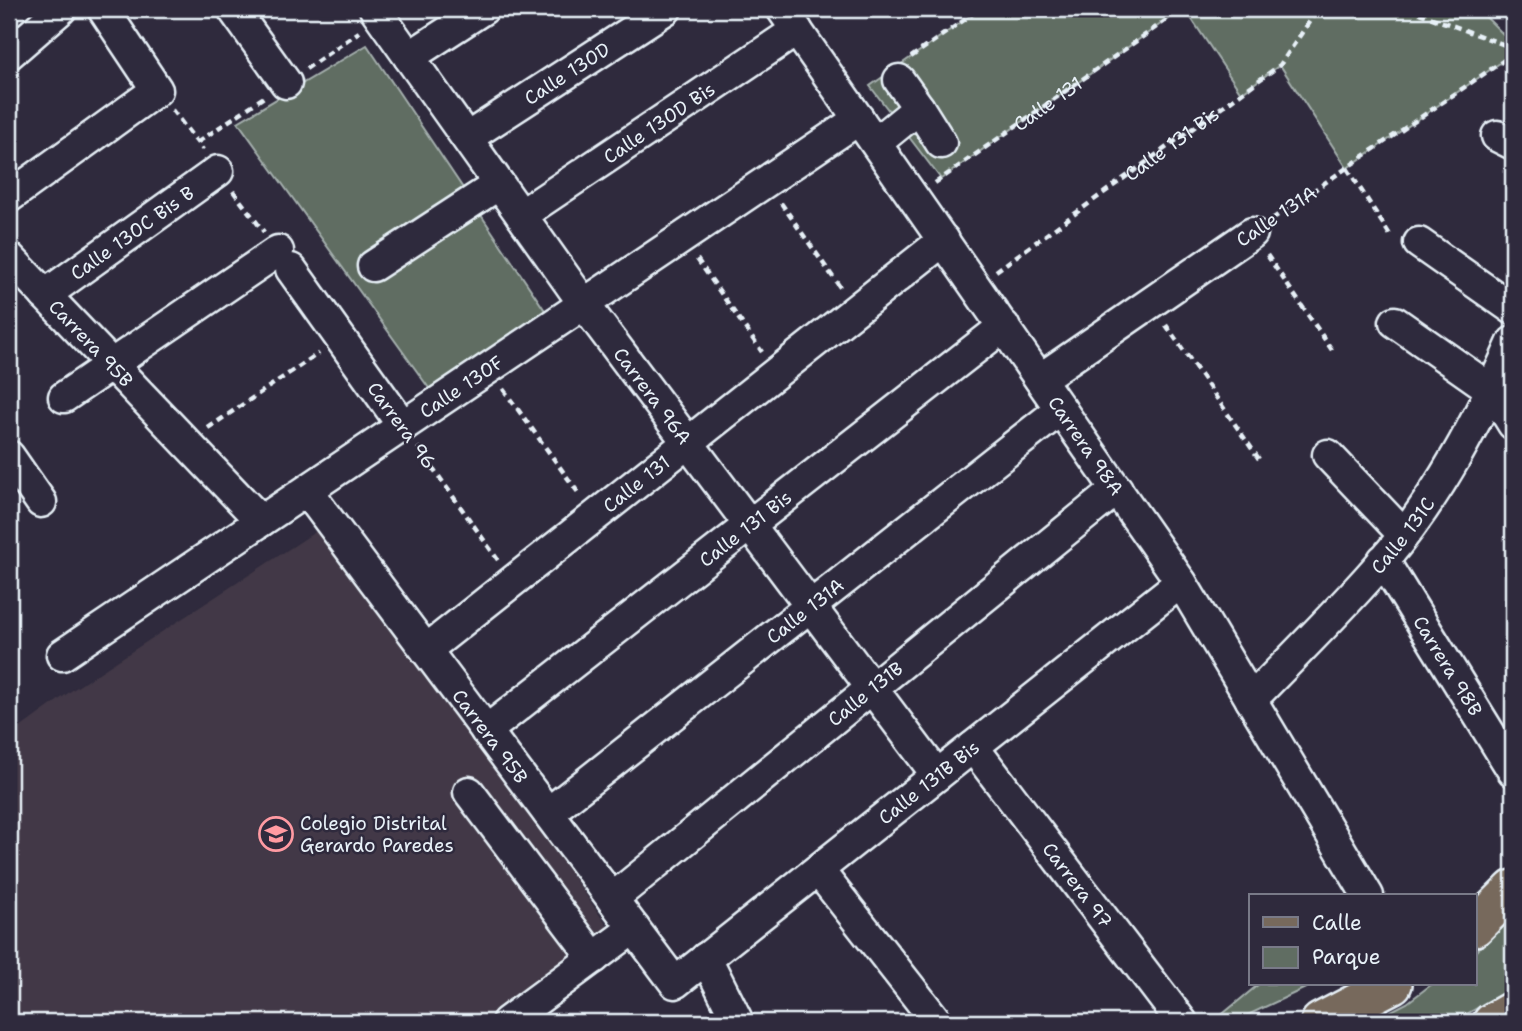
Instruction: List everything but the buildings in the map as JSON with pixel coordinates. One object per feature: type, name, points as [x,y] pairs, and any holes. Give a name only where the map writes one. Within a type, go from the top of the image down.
[{"type":"main road","points":[[1476,926],[1513,889]]},
{"type":"main road","points":[[1320,1022],[1390,986]]},
{"type":"main road","points":[[1492,1022],[1513,1010]]},
{"type":"street","points":[[9,54],[61,9]]},
{"type":"street","points":[[9,197],[157,90],[103,9]]},
{"type":"street","points":[[233,9],[286,83]]},
{"type":"street","name":"Carrera 96A","points":[[375,9],[584,304],[937,775]]},
{"type":"street","points":[[410,57],[483,9]]},
{"type":"street","name":"Calle 130D","points":[[467,138],[666,9]]},
{"type":"street","name":"Carrera 98A","points":[[790,20],[1181,582],[1367,894]]},
{"type":"street","name":"Calle 130D Bis","points":[[521,215],[790,20]]},
{"type":"street","points":[[899,80],[941,143]]},
{"type":"street","name":"Calle 130F","points":[[62,655],[766,182],[919,108]]},
{"type":"street","name":"Calle 130C Bis B","points":[[45,295],[218,171]]},
{"type":"street","points":[[373,266],[499,184]]},
{"type":"street","name":"Calle 131A","points":[[1040,379],[1252,233]]},
{"type":"street","name":"Calle 131","points":[[426,650],[944,240]]},
{"type":"street","points":[[1406,241],[1513,309]]},
{"type":"street","name":"Carrera 95B","points":[[9,257],[261,521]]},
{"type":"street","name":"Carrera 96","points":[[113,365],[285,260],[403,426]]},
{"type":"street","points":[[1395,322],[1492,390],[1513,424]]},
{"type":"street","name":"Calle 131 Bis","points":[[486,731],[1003,326]]},
{"type":"street","name":"Calle 131C","points":[[1251,700],[1384,560],[1451,466],[1492,390],[1513,342]]},
{"type":"street","points":[[64,397],[113,365]]},
{"type":"street","name":"Calle 131A","points":[[548,813],[1061,408]]},
{"type":"street","points":[[1328,455],[1403,534]]},
{"type":"street","points":[[9,456],[41,502]]},
{"type":"street","name":"Calle 131B","points":[[612,899],[1117,489]]},
{"type":"street","name":"Carrera 95B","points":[[307,491],[675,983]]},
{"type":"street","name":"Carrera 98B","points":[[1384,560],[1513,771]]},
{"type":"street","name":"Calle 131B Bis","points":[[675,983],[1181,582]]},
{"type":"street","name":"Carrera 97","points":[[973,747],[1182,1022]]},
{"type":"street","points":[[469,792],[594,958]]},
{"type":"street","points":[[818,870],[937,1022]]},
{"type":"street","points":[[507,1022],[634,928]]},
{"type":"street","points":[[706,958],[738,1022]]},
{"type":"path","name":"Calle 131","points":[[914,198],[1182,9]]},
{"type":"path","name":"Calle 131 Bis","points":[[975,286],[1280,65],[1318,9]]},
{"type":"path","points":[[1408,9],[1513,48]]},
{"type":"path","name":"Calle 131A","points":[[1252,233],[1513,54]]},
{"type":"path","points":[[1347,168],[1406,241]]},
{"type":"path","points":[[766,182],[856,310]]},
{"type":"path","points":[[1252,233],[1332,350]]},
{"type":"path","points":[[682,238],[777,373]]},
{"type":"path","points":[[1150,303],[1259,459]]},
{"type":"path","points":[[187,443],[340,339]]},
{"type":"path","points":[[488,369],[595,516]]},
{"type":"path","name":"Carrera 96","points":[[403,426],[513,581]]},
{"type":"shaded area","name":"Colegio Distrital Gerardo Paredes","points":[[329,523],[612,933],[488,1022],[9,1022],[9,949],[16,943],[9,939],[9,736],[71,691]]},
{"type":"green space","points":[[980,9],[1182,9],[941,179],[870,86]]},
{"type":"green space","points":[[1185,9],[1478,9],[1513,44],[1513,54],[1347,168],[1280,65],[1241,93]]},
{"type":"green space","points":[[367,45],[550,318],[431,391],[238,122]]},
{"type":"green space","points":[[1513,913],[1513,987],[1453,1022],[1370,1022],[1407,1003],[1429,986],[1476,986],[1476,951]]},
{"type":"green space","points":[[1257,986],[1310,986],[1233,1022],[1213,1022]]},
{"type":"place","name":"Colegio Distrital Gerardo Paredes","points":[[276,834]]}]
